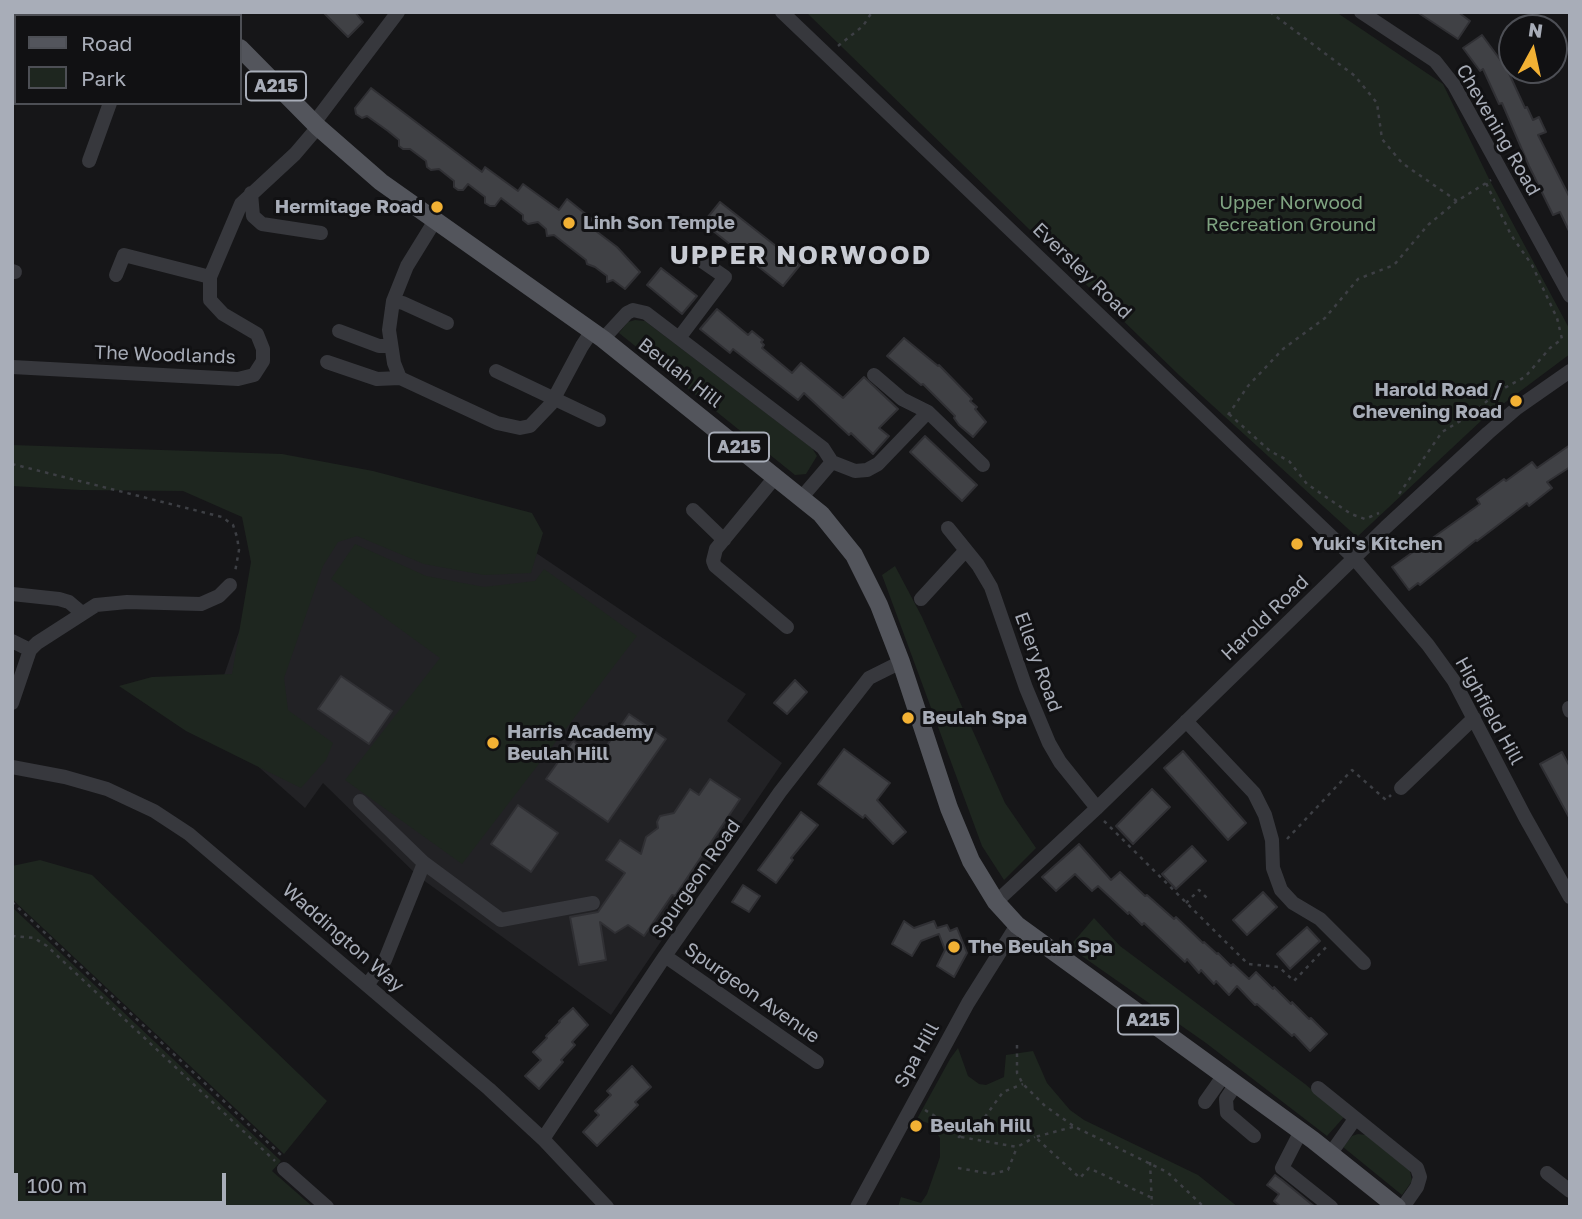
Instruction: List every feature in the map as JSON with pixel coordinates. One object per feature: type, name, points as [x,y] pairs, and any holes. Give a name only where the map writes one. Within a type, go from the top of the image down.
[{"type":"main road","name":"Beulah Hill","points":[[242,50],[316,125],[381,182],[598,335],[802,497],[840,534],[854,555],[879,605],[901,662],[948,808],[971,861],[996,902],[1017,925],[1331,1153],[1397,1207]]},
{"type":"street","name":"Eversley Road","points":[[782,12],[1354,558]]},
{"type":"street","name":"Chevening Road","points":[[1361,12],[1435,61],[1454,85],[1570,296]]},
{"type":"street","points":[[117,275],[124,255],[210,277],[241,204],[295,154],[389,16]]},
{"type":"street","points":[[89,161],[109,105]]},
{"type":"street","points":[[251,194],[253,216],[261,224],[321,233]]},
{"type":"street","points":[[400,378],[389,330],[393,301],[407,266],[436,219]]},
{"type":"street","points":[[679,338],[725,277],[696,257]]},
{"type":"street","name":"The Woodlands","points":[[12,368],[238,379],[254,375],[263,361],[263,349],[257,334],[223,314],[209,300],[210,277]]},
{"type":"street","points":[[393,301],[446,323]]},
{"type":"street","name":"Beulah Hill","points":[[598,335],[633,310],[646,313],[822,448],[832,462]]},
{"type":"street","points":[[340,331],[379,346],[391,346]]},
{"type":"street","points":[[327,362],[377,379],[400,378],[508,427],[530,426],[553,400],[582,346],[598,335]]},
{"type":"street","points":[[496,371],[599,420]]},
{"type":"street","name":"Harold Road","points":[[996,902],[1354,558],[1498,425],[1570,371]]},
{"type":"street","points":[[874,375],[902,399],[928,412],[983,465]]},
{"type":"street","points":[[802,497],[832,462],[855,471],[867,470],[878,464],[928,412]]},
{"type":"street","points":[[776,476],[714,555],[715,566],[788,627]]},
{"type":"street","points":[[692,510],[724,540]]},
{"type":"street","name":"Ellery Road","points":[[948,528],[978,565],[990,587],[1049,743],[1095,809]]},
{"type":"street","points":[[921,599],[966,550]]},
{"type":"street","name":"Highfield Hill","points":[[1354,558],[1428,645],[1454,681],[1570,897]]},
{"type":"street","points":[[12,703],[30,650],[96,605],[201,604],[219,596],[230,585]]},
{"type":"street","points":[[12,594],[60,599],[69,602],[82,613]]},
{"type":"street","points":[[12,641],[30,650]]},
{"type":"street","name":"Spurgeon Road","points":[[543,1139],[665,956],[780,792],[875,673],[901,662]]},
{"type":"street","points":[[1401,788],[1475,718]]},
{"type":"street","points":[[1186,721],[1254,793],[1265,815],[1273,868],[1281,890],[1293,903],[1320,919],[1364,963]]},
{"type":"street","name":"Waddington Way","points":[[12,767],[107,789],[174,823],[203,844],[368,984],[543,1139],[607,1207]]},
{"type":"street","points":[[360,801],[424,863],[501,920],[593,903]]},
{"type":"street","points":[[368,984],[385,960],[424,863]]},
{"type":"street","name":"Spa Hill","points":[[857,1207],[968,1003],[1017,925]]},
{"type":"street","name":"Spurgeon Avenue","points":[[665,956],[817,1062]]},
{"type":"street","points":[[1205,1102],[1230,1080]]},
{"type":"street","points":[[1230,1080],[1226,1099],[1227,1113],[1254,1136]]},
{"type":"street","points":[[1318,1088],[1417,1168],[1420,1177],[1417,1187],[1403,1207]]},
{"type":"street","points":[[1331,1153],[1355,1119]]},
{"type":"street","points":[[1301,1131],[1282,1168],[1331,1207]]},
{"type":"street","points":[[284,1169],[327,1207]]},
{"type":"street","points":[[1547,1173],[1570,1191]]},
{"type":"path","points":[[837,47],[863,26],[872,12]]},
{"type":"path","points":[[1269,12],[1355,76],[1377,103],[1382,139],[1402,163],[1457,201]]},
{"type":"path","points":[[1215,425],[1229,414],[1248,386],[1283,349],[1325,318],[1359,279],[1394,265],[1427,225],[1457,201],[1493,179]]},
{"type":"path","points":[[1396,499],[1442,432],[1475,412],[1497,392],[1525,377],[1550,348],[1562,339],[1557,318],[1532,265],[1511,235],[1486,183]]},
{"type":"path","points":[[1229,414],[1270,450],[1289,461],[1307,484],[1351,514],[1365,519],[1382,512]]},
{"type":"path","points":[[12,464],[222,517],[233,525],[239,550],[230,585]]},
{"type":"path","points":[[1273,854],[1352,770],[1386,800],[1401,788]]},
{"type":"path","points":[[1095,809],[1248,964],[1279,967],[1294,981],[1336,937]]},
{"type":"path","points":[[1186,903],[1199,890],[1208,899]]},
{"type":"path","points":[[12,902],[287,1161],[284,1169],[47,946],[34,938],[12,936]]},
{"type":"path","points":[[47,946],[51,939]]},
{"type":"path","points":[[1017,1045],[1017,1073],[1023,1084],[1045,1105],[1075,1127],[1167,1172],[1204,1207]]},
{"type":"path","points":[[960,1136],[982,1121],[1003,1092],[1023,1084]]},
{"type":"path","points":[[913,1103],[943,1121],[960,1136],[1017,1147]]},
{"type":"path","points":[[958,1168],[992,1174],[1008,1170],[1017,1147],[1035,1137],[1075,1127]]},
{"type":"path","points":[[1035,1137],[1080,1178],[1089,1168],[1150,1197]]},
{"type":"path","points":[[1150,1162],[1152,1207]]},
{"type":"shaded area","name":"Harris Academy Beulah Hill","points":[[297,463],[493,524],[746,694],[727,721],[782,763],[611,1015],[419,877],[323,783],[305,808],[208,722]]},
{"type":"green space","name":"Upper Norwood Recreation Ground","points":[[806,12],[1336,12],[1443,84],[1489,179],[1570,330],[1570,354],[1483,419],[1357,537],[1179,375]]},
{"type":"green space","points":[[645,321],[812,448],[817,456],[806,474],[795,475],[619,333],[628,322]]},
{"type":"green space","points":[[12,445],[282,454],[373,471],[532,513],[543,533],[531,573],[484,575],[424,564],[357,536],[338,542],[323,566],[284,678],[288,710],[333,743],[326,760],[301,788],[186,731],[119,686],[152,677],[232,674],[251,562],[242,517],[183,491],[12,486]]},
{"type":"green space","points":[[355,544],[426,576],[484,587],[535,581],[544,569],[637,636],[462,864],[345,780],[440,658],[331,579]]},
{"type":"green space","points":[[895,566],[922,617],[1005,803],[1036,848],[1004,880],[982,846],[882,575]]},
{"type":"green space","points":[[40,860],[92,875],[327,1101],[284,1154],[12,899],[12,866]]},
{"type":"green space","points":[[12,907],[281,1161],[272,1171],[313,1207],[12,1207]]},
{"type":"green space","points":[[1094,918],[1120,946],[1305,1084],[1344,1117],[1327,1136],[1206,1043],[1069,947]]},
{"type":"green space","points":[[958,1048],[968,1076],[979,1084],[986,1085],[1004,1077],[1006,1055],[1033,1051],[1047,1083],[1070,1110],[1084,1120],[1198,1175],[1238,1207],[898,1207],[901,1197],[921,1203],[927,1194],[940,1157],[940,1138],[930,1124],[917,1119]]},
{"type":"green space","points":[[1366,1135],[1410,1171],[1412,1181],[1402,1195],[1343,1147],[1352,1136]]},
{"type":"building","points":[[323,12],[355,12],[363,22],[348,37]]},
{"type":"building","points":[[1417,12],[1458,12],[1470,21],[1458,39]]},
{"type":"building","points":[[1482,35],[1498,57],[1498,84],[1514,84],[1533,120],[1539,117],[1546,132],[1538,135],[1570,198],[1570,233],[1560,212],[1553,215],[1502,103],[1499,104],[1483,69],[1480,71],[1463,48]]},
{"type":"building","points":[[371,88],[482,172],[485,167],[518,191],[523,184],[559,210],[567,199],[592,219],[588,225],[617,247],[640,272],[625,289],[613,280],[607,282],[607,276],[587,264],[586,260],[554,235],[547,236],[546,229],[538,222],[528,224],[523,220],[523,215],[501,198],[495,206],[490,206],[485,203],[485,197],[468,184],[463,190],[458,190],[454,187],[454,181],[439,169],[431,170],[426,161],[410,149],[399,146],[399,140],[388,131],[367,116],[362,118],[356,114],[355,108]]},
{"type":"building","points":[[720,202],[800,265],[783,286],[703,223]]},
{"type":"building","points":[[661,268],[697,296],[682,314],[647,285]]},
{"type":"building","points":[[717,309],[748,335],[752,331],[763,340],[762,348],[792,373],[801,363],[843,398],[864,377],[898,409],[879,428],[889,436],[873,454],[804,393],[798,400],[733,349],[730,353],[700,329]]},
{"type":"building","points":[[904,338],[939,365],[972,399],[970,401],[986,422],[973,437],[923,384],[887,356]]},
{"type":"building","points":[[925,436],[977,485],[962,501],[910,452]]},
{"type":"building","points":[[1570,445],[1570,467],[1547,482],[1552,488],[1476,540],[1420,585],[1418,583],[1409,590],[1392,567],[1480,504],[1477,499],[1504,479],[1506,481],[1532,462],[1537,468]]},
{"type":"building","points":[[341,676],[392,711],[369,744],[318,709]]},
{"type":"building","points":[[795,680],[807,692],[787,714],[774,703]]},
{"type":"building","points":[[629,714],[666,739],[608,822],[546,779],[573,741],[598,758]]},
{"type":"building","points":[[844,749],[890,783],[877,800],[906,832],[893,844],[865,815],[863,818],[818,784]]},
{"type":"building","points":[[1183,751],[1246,823],[1228,840],[1164,768]]},
{"type":"building","points":[[1562,752],[1570,767],[1570,819],[1540,764]]},
{"type":"building","points":[[710,779],[740,799],[675,896],[672,895],[644,936],[628,925],[615,933],[600,922],[606,960],[579,965],[570,917],[598,912],[625,873],[606,860],[620,840],[641,854],[646,837],[658,828],[660,816],[674,813],[690,789],[699,795]]},
{"type":"building","points":[[1152,789],[1170,807],[1133,844],[1116,826]]},
{"type":"building","points":[[518,805],[558,833],[531,872],[491,844]]},
{"type":"building","points":[[801,812],[818,825],[791,858],[793,860],[776,883],[758,870]]},
{"type":"building","points":[[1079,844],[1111,880],[1120,872],[1145,896],[1174,919],[1176,917],[1231,966],[1233,964],[1249,979],[1256,972],[1327,1034],[1310,1051],[1294,1034],[1292,1036],[1255,1005],[1237,986],[1229,995],[1201,970],[1199,973],[1187,959],[1185,962],[1144,923],[1142,925],[1129,912],[1128,914],[1098,886],[1092,891],[1075,874],[1056,891],[1042,877]]},
{"type":"building","points":[[1192,846],[1206,861],[1176,889],[1162,874]]},
{"type":"building","points":[[743,885],[760,896],[749,912],[732,902]]},
{"type":"building","points":[[1263,892],[1277,907],[1247,935],[1233,920]]},
{"type":"building","name":"The Beulah Spa","points":[[904,921],[914,928],[934,921],[937,928],[947,925],[950,931],[957,928],[967,953],[954,977],[937,966],[945,950],[939,934],[921,941],[912,956],[892,944]]},
{"type":"building","points":[[1307,927],[1320,941],[1290,969],[1277,954]]},
{"type":"building","points":[[573,1008],[588,1025],[572,1042],[575,1045],[561,1060],[563,1062],[539,1089],[525,1076],[541,1060],[533,1052]]},
{"type":"building","points":[[632,1066],[651,1087],[635,1102],[638,1105],[597,1146],[583,1132],[599,1115],[595,1111],[611,1095],[607,1091]]},
{"type":"building","points":[[1275,1175],[1315,1207],[1281,1207],[1274,1201],[1279,1194],[1267,1185]]},
{"type":"place","name":"Hermitage Road","points":[[437,207]]},
{"type":"place","name":"Linh Son Temple","points":[[569,223]]},
{"type":"place","name":"Harold Road / Chevening Road","points":[[1516,401]]},
{"type":"place","name":"Yuki's Kitchen","points":[[1297,544]]},
{"type":"place","name":"Beulah Spa","points":[[908,718]]},
{"type":"place","name":"Harris Academy Beulah Hill","points":[[493,743]]},
{"type":"place","name":"The Beulah Spa","points":[[954,947]]},
{"type":"place","name":"Beulah Hill","points":[[916,1126]]},
{"type":"district","name":"UPPER NORWOOD","points":[[801,256]]}]
